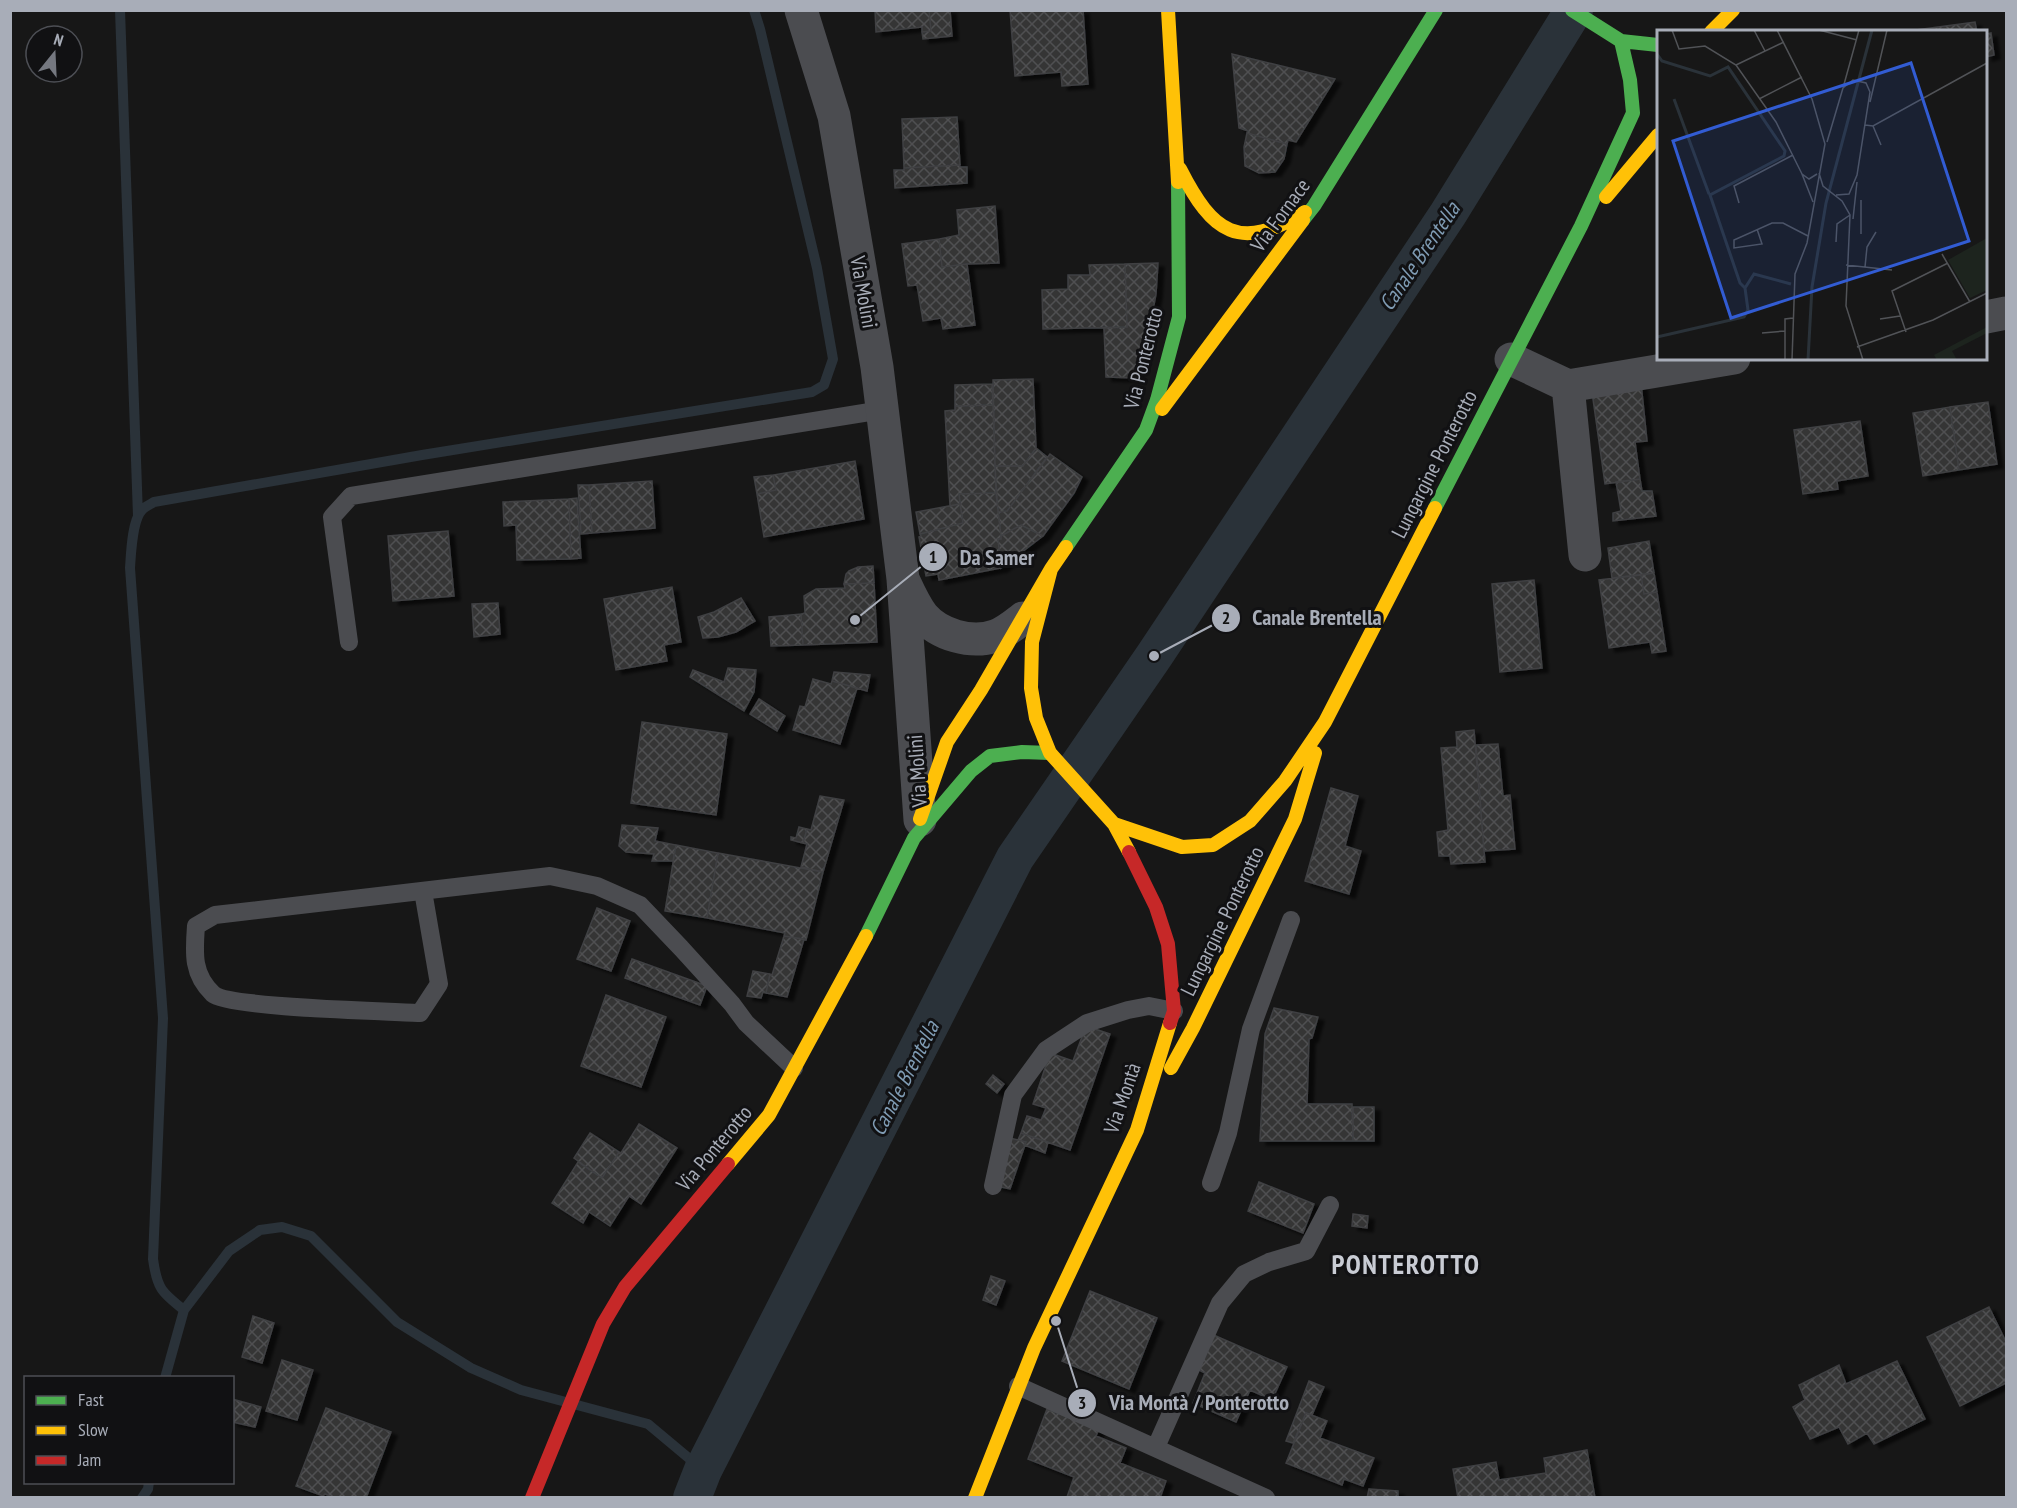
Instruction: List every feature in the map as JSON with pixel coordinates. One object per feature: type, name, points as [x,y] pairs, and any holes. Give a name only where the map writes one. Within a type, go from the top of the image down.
[{"type":"main road","name":"Via Ponterotto","points":[[532,1497],[603,1324],[625,1287],[769,1115],[881,909],[917,829],[947,742],[981,690],[1051,569],[1146,430],[1157,400],[1179,317],[1178,163],[1168,10]]},
{"type":"main road","points":[[1572,10],[1621,41],[1657,45]]},
{"type":"main road","points":[[1713,30],[1733,10]]},
{"type":"main road","points":[[1725,30],[1733,10]]},
{"type":"main road","name":"Via Fornace","points":[[1146,430],[1314,206],[1437,12]]},
{"type":"main road","name":"Lungargine Ponterotto","points":[[1111,821],[1182,847],[1213,845],[1250,821],[1286,781],[1325,722],[1581,226],[1634,113],[1630,80],[1621,41]]},
{"type":"main road","name":"Lungargine Ponterotto","points":[[1581,226],[1657,137]]},
{"type":"main road","name":"Via Ponterotto","points":[[1178,163],[1191,192],[1204,212],[1219,224],[1234,231],[1249,234],[1267,231],[1290,221],[1314,206]]},
{"type":"main road","name":"Via Ponterotto","points":[[1051,569],[1032,642],[1031,688],[1036,718],[1052,755],[1111,821]]},
{"type":"main road","name":"Lungargine Ponterotto","points":[[1137,1130],[1193,1028],[1295,819],[1325,722]]},
{"type":"main road","name":"Via Ponterotto","points":[[917,829],[971,771],[990,756],[1022,752],[1052,755]]},
{"type":"main road","name":"Via Montà","points":[[975,1497],[1034,1348],[1137,1130],[1174,1011],[1168,944],[1156,907],[1111,821]]},
{"type":"street","name":"Via Molini","points":[[801,10],[834,116],[875,356],[903,579],[917,829]]},
{"type":"street","points":[[1987,317],[2007,313]]},
{"type":"street","points":[[1511,359],[1568,386],[1722,360]]},
{"type":"street","points":[[1568,386],[1585,555]]},
{"type":"street","name":"Via Molini","points":[[903,579],[914,603],[924,617],[949,634],[966,638],[994,636],[1008,630],[1023,618]]},
{"type":"lane","points":[[349,642],[332,517],[351,496],[882,410]]},
{"type":"lane","points":[[423,891],[439,984],[420,1012],[254,1004],[215,996],[199,977],[194,951],[196,926],[215,915],[550,876],[597,886],[640,905],[689,956],[746,1023],[794,1068]]},
{"type":"lane","points":[[1211,1183],[1228,1133],[1251,1029],[1292,920]]},
{"type":"lane","points":[[993,1186],[1013,1095],[1046,1050],[1087,1023],[1128,1010],[1149,1006],[1174,1011]]},
{"type":"lane","points":[[1156,1447],[1220,1303],[1244,1274],[1269,1262],[1306,1251],[1330,1205]]},
{"type":"lane","points":[[1018,1386],[1266,1497]]},
{"type":"building","points":[[875,10],[929,10],[931,31],[922,32],[922,27],[876,32]]},
{"type":"building","points":[[929,10],[950,10],[952,36],[923,39],[922,32],[931,31]]},
{"type":"building","points":[[1010,10],[1083,10],[1088,84],[1062,86],[1061,72],[1015,76]]},
{"type":"building","points":[[1975,22],[1977,30],[1915,30]]},
{"type":"building","points":[[1991,33],[1994,55],[1987,57],[1987,34]]},
{"type":"building","points":[[1232,54],[1335,79],[1296,142],[1288,140],[1287,144],[1247,133],[1248,131],[1239,128]]},
{"type":"building","points":[[957,117],[960,165],[904,168],[902,119]]},
{"type":"building","points":[[1247,133],[1287,144],[1284,159],[1275,172],[1259,173],[1245,166],[1244,147]]},
{"type":"building","points":[[960,165],[960,167],[967,167],[967,183],[895,188],[894,170]]},
{"type":"building","points":[[995,206],[999,263],[942,267],[939,239],[959,235],[957,210]]},
{"type":"building","points":[[939,239],[942,267],[967,264],[975,325],[943,329],[941,318],[923,321],[917,285],[908,286],[902,244]]},
{"type":"building","points":[[1158,263],[1156,294],[1148,337],[1135,378],[1106,377],[1104,328],[1127,327],[1125,264]]},
{"type":"building","points":[[1125,264],[1127,327],[1043,329],[1042,290],[1068,289],[1068,275],[1090,275],[1089,265]]},
{"type":"building","points":[[1033,379],[1036,448],[1023,466],[995,466],[993,380]]},
{"type":"building","points":[[1641,383],[1647,441],[1635,442],[1640,479],[1605,484],[1592,392]]},
{"type":"building","points":[[992,384],[993,405],[955,406],[955,385]]},
{"type":"building","points":[[1988,402],[1997,464],[1959,470],[1950,407]]},
{"type":"building","points":[[993,405],[996,493],[959,494],[960,504],[950,506],[945,411],[955,410],[955,406]]},
{"type":"building","points":[[1950,407],[1959,470],[1923,476],[1913,413]]},
{"type":"building","points":[[1860,421],[1868,476],[1837,481],[1838,489],[1803,494],[1794,430]]},
{"type":"building","points":[[1036,448],[1047,457],[1007,511],[998,512],[995,466],[1023,466]]},
{"type":"building","points":[[1050,454],[1082,477],[1074,493],[1043,536],[1021,525],[1001,536],[998,512],[1007,511]]},
{"type":"building","points":[[855,461],[864,519],[764,537],[757,494],[776,490],[773,475]]},
{"type":"building","points":[[773,475],[776,490],[757,494],[754,477]]},
{"type":"building","points":[[1640,479],[1642,491],[1652,491],[1656,516],[1613,521],[1613,513],[1621,511],[1616,482]]},
{"type":"building","points":[[652,481],[655,528],[592,533],[589,485]]},
{"type":"building","points":[[578,485],[589,485],[592,533],[581,534]]},
{"type":"building","points":[[996,493],[1001,536],[1001,539],[998,539],[1001,568],[939,580],[938,574],[926,576],[920,534],[963,523],[959,494]]},
{"type":"building","points":[[577,498],[581,558],[571,559],[569,499]]},
{"type":"building","points":[[569,499],[571,559],[517,560],[516,525],[504,526],[503,502]]},
{"type":"building","points":[[960,504],[963,523],[920,534],[916,512]]},
{"type":"building","points":[[1021,525],[1043,536],[1001,568],[998,539]]},
{"type":"building","points":[[448,531],[454,596],[393,601],[388,536]]},
{"type":"building","points":[[1649,541],[1654,573],[1612,578],[1608,548]]},
{"type":"building","points":[[873,566],[874,583],[844,584],[849,571],[858,567]]},
{"type":"building","points":[[1654,573],[1657,592],[1644,594],[1641,575]]},
{"type":"building","points":[[1641,575],[1644,594],[1657,592],[1666,651],[1652,653],[1650,642],[1609,648],[1599,580]]},
{"type":"building","points":[[1534,580],[1542,668],[1500,672],[1492,584]]},
{"type":"building","points":[[874,583],[877,642],[803,645],[801,614],[805,613],[804,596],[816,589],[845,588],[844,584]]},
{"type":"building","points":[[672,587],[681,642],[664,645],[667,661],[616,670],[604,599]]},
{"type":"building","points":[[741,598],[755,621],[736,632],[703,638],[698,617],[714,612]]},
{"type":"building","points":[[498,603],[500,634],[474,637],[472,604]]},
{"type":"building","points":[[801,614],[803,645],[771,646],[769,617]]},
{"type":"building","points":[[728,668],[756,670],[754,692],[744,711],[690,677],[693,670],[724,682]]},
{"type":"building","points":[[834,672],[870,675],[867,691],[832,681]]},
{"type":"building","points":[[813,679],[831,684],[832,681],[857,688],[840,744],[793,730],[800,706],[805,707]]},
{"type":"building","points":[[759,699],[785,716],[777,731],[750,714]]},
{"type":"building","points":[[642,722],[727,734],[716,815],[631,803]]},
{"type":"building","points":[[1474,730],[1485,862],[1451,864],[1450,856],[1439,856],[1437,832],[1448,830],[1441,748],[1457,747],[1456,732]]},
{"type":"building","points":[[1498,744],[1503,796],[1510,795],[1515,849],[1484,851],[1476,745]]},
{"type":"building","points":[[1331,788],[1358,796],[1345,846],[1361,851],[1349,894],[1305,881]]},
{"type":"building","points":[[820,796],[844,800],[823,872],[801,867],[807,844],[803,843],[807,829],[811,830]]},
{"type":"building","points":[[622,825],[658,828],[655,841],[676,845],[673,861],[652,861],[654,854],[626,852],[619,846]]},
{"type":"building","points":[[799,827],[807,829],[803,843],[791,840],[791,837],[796,838]]},
{"type":"building","points":[[676,845],[718,853],[707,918],[665,911]]},
{"type":"building","points":[[718,853],[823,872],[806,940],[784,936],[785,933],[707,918]]},
{"type":"building","points":[[597,908],[630,921],[611,971],[577,959]]},
{"type":"building","points":[[784,936],[804,939],[787,997],[766,993],[770,974],[772,975]]},
{"type":"building","points":[[632,959],[707,986],[700,1005],[625,978]]},
{"type":"building","points":[[753,971],[770,974],[766,993],[763,992],[761,998],[747,996]]},
{"type":"building","points":[[606,995],[666,1017],[641,1087],[581,1066]]},
{"type":"building","points":[[1274,1008],[1318,1017],[1312,1038],[1309,1039],[1307,1104],[1352,1104],[1353,1141],[1260,1141],[1265,1034]]},
{"type":"building","points":[[1086,1026],[1110,1034],[1070,1150],[1021,1133],[1027,1116],[1041,1120],[1046,1108],[1033,1104],[1050,1053],[1073,1061]]},
{"type":"building","points":[[993,1075],[1004,1084],[997,1093],[986,1084]]},
{"type":"building","points":[[1353,1107],[1374,1107],[1374,1141],[1353,1141]]},
{"type":"building","points":[[639,1124],[677,1148],[641,1204],[629,1196],[610,1226],[589,1212],[583,1223],[552,1203],[578,1162],[602,1178]]},
{"type":"building","points":[[590,1133],[619,1152],[602,1178],[574,1158]]},
{"type":"building","points":[[1021,1133],[1048,1142],[1045,1153],[1024,1145],[1026,1142],[1018,1140]]},
{"type":"building","points":[[1010,1138],[1026,1142],[1010,1189],[996,1186]]},
{"type":"building","points":[[1259,1182],[1314,1204],[1303,1233],[1248,1211]]},
{"type":"building","points":[[1353,1214],[1368,1216],[1367,1228],[1352,1226]]},
{"type":"building","points":[[991,1276],[1005,1281],[996,1305],[983,1300]]},
{"type":"building","points":[[1090,1291],[1157,1318],[1129,1389],[1062,1361]]},
{"type":"building","points":[[1989,1307],[2006,1342],[2006,1383],[1960,1406],[1927,1337]]},
{"type":"building","points":[[253,1316],[274,1323],[262,1363],[242,1357]]},
{"type":"building","points":[[1209,1333],[1287,1367],[1272,1400],[1250,1390],[1236,1422],[1193,1403],[1205,1373],[1193,1367]]},
{"type":"building","points":[[282,1360],[313,1370],[297,1420],[266,1411]]},
{"type":"building","points":[[1897,1361],[1925,1419],[1874,1444],[1867,1433],[1848,1444],[1839,1427],[1810,1439],[1793,1407],[1805,1400],[1799,1385],[1839,1365],[1846,1384]]},
{"type":"building","points":[[1309,1381],[1324,1387],[1312,1415],[1306,1413],[1293,1443],[1286,1441]]},
{"type":"building","points":[[234,1400],[261,1407],[255,1427],[234,1422]]},
{"type":"building","points":[[326,1408],[391,1432],[366,1498],[335,1498],[325,1494],[323,1496],[296,1486]]},
{"type":"building","points":[[1047,1409],[1099,1429],[1096,1436],[1126,1448],[1120,1463],[1166,1481],[1160,1498],[1067,1497],[1074,1477],[1028,1459]]},
{"type":"building","points":[[1306,1413],[1327,1421],[1320,1438],[1374,1458],[1363,1486],[1344,1479],[1342,1485],[1286,1463]]},
{"type":"building","points":[[1587,1450],[1595,1498],[1458,1498],[1453,1469],[1496,1462],[1499,1480],[1546,1473],[1544,1458]]},
{"type":"building","points":[[1369,1489],[1398,1491],[1398,1498],[1367,1498]]},
{"type":"waterway","points":[[120,10],[138,516]]},
{"type":"waterway","points":[[184,1310],[161,1289],[153,1259],[163,1018],[130,568],[136,521],[144,508],[154,502],[422,455],[812,392],[824,385],[833,359],[817,268],[754,10]]},
{"type":"waterway","name":"Canale Brentella","points":[[692,1498],[703,1470],[1015,858],[1154,656],[1448,214],[1574,10]]},
{"type":"waterway","points":[[166,1376],[184,1310],[229,1251],[260,1230],[282,1227],[311,1236],[397,1322],[471,1368],[521,1390],[648,1424],[703,1470]]},
{"type":"waterway","points":[[142,1498],[149,1484]]},
{"type":"traffic: fast","points":[[1303,220],[1314,206],[1436,10]]},
{"type":"traffic: fast","points":[[1572,10],[1621,41],[1657,45]]},
{"type":"traffic: fast","points":[[1435,508],[1581,226],[1633,113],[1630,80],[1621,41]]},
{"type":"traffic: fast","points":[[1066,547],[1146,430],[1157,400],[1179,317],[1178,182]]},
{"type":"traffic: fast","points":[[866,936],[914,838],[971,771],[990,756],[1022,752],[1050,753]]},
{"type":"traffic: slow","points":[[1168,10],[1178,182]]},
{"type":"traffic: slow","points":[[1713,30],[1733,10]]},
{"type":"traffic: slow","points":[[1606,197],[1657,136]]},
{"type":"traffic: slow","points":[[1180,169],[1204,209],[1217,222],[1230,230],[1245,233],[1262,231],[1305,212]]},
{"type":"traffic: slow","points":[[1162,409],[1303,220]]},
{"type":"traffic: slow","points":[[1114,824],[1182,847],[1213,845],[1250,821],[1285,781],[1325,722],[1435,508]]},
{"type":"traffic: slow","points":[[920,819],[947,742],[981,690],[1066,547]]},
{"type":"traffic: slow","points":[[1051,569],[1032,642],[1031,688],[1036,718],[1050,753],[1114,824],[1129,852]]},
{"type":"traffic: slow","points":[[1171,1068],[1193,1028],[1295,819],[1315,753]]},
{"type":"traffic: slow","points":[[728,1164],[769,1115],[866,936]]},
{"type":"traffic: slow","points":[[975,1498],[1034,1348],[1137,1130],[1170,1023]]},
{"type":"traffic: jam","points":[[1129,852],[1156,907],[1168,944],[1174,1011],[1170,1023]]},
{"type":"traffic: jam","points":[[532,1498],[603,1324],[625,1287],[728,1164]]},
{"type":"place","name":"Da Samer","points":[[855,620]]},
{"type":"place","name":"Canale Brentella","points":[[1154,656]]},
{"type":"place","name":"Via Montà / Ponterotto","points":[[1056,1321]]},
{"type":"district","name":"PONTEROTTO","points":[[1406,1264]]}]
